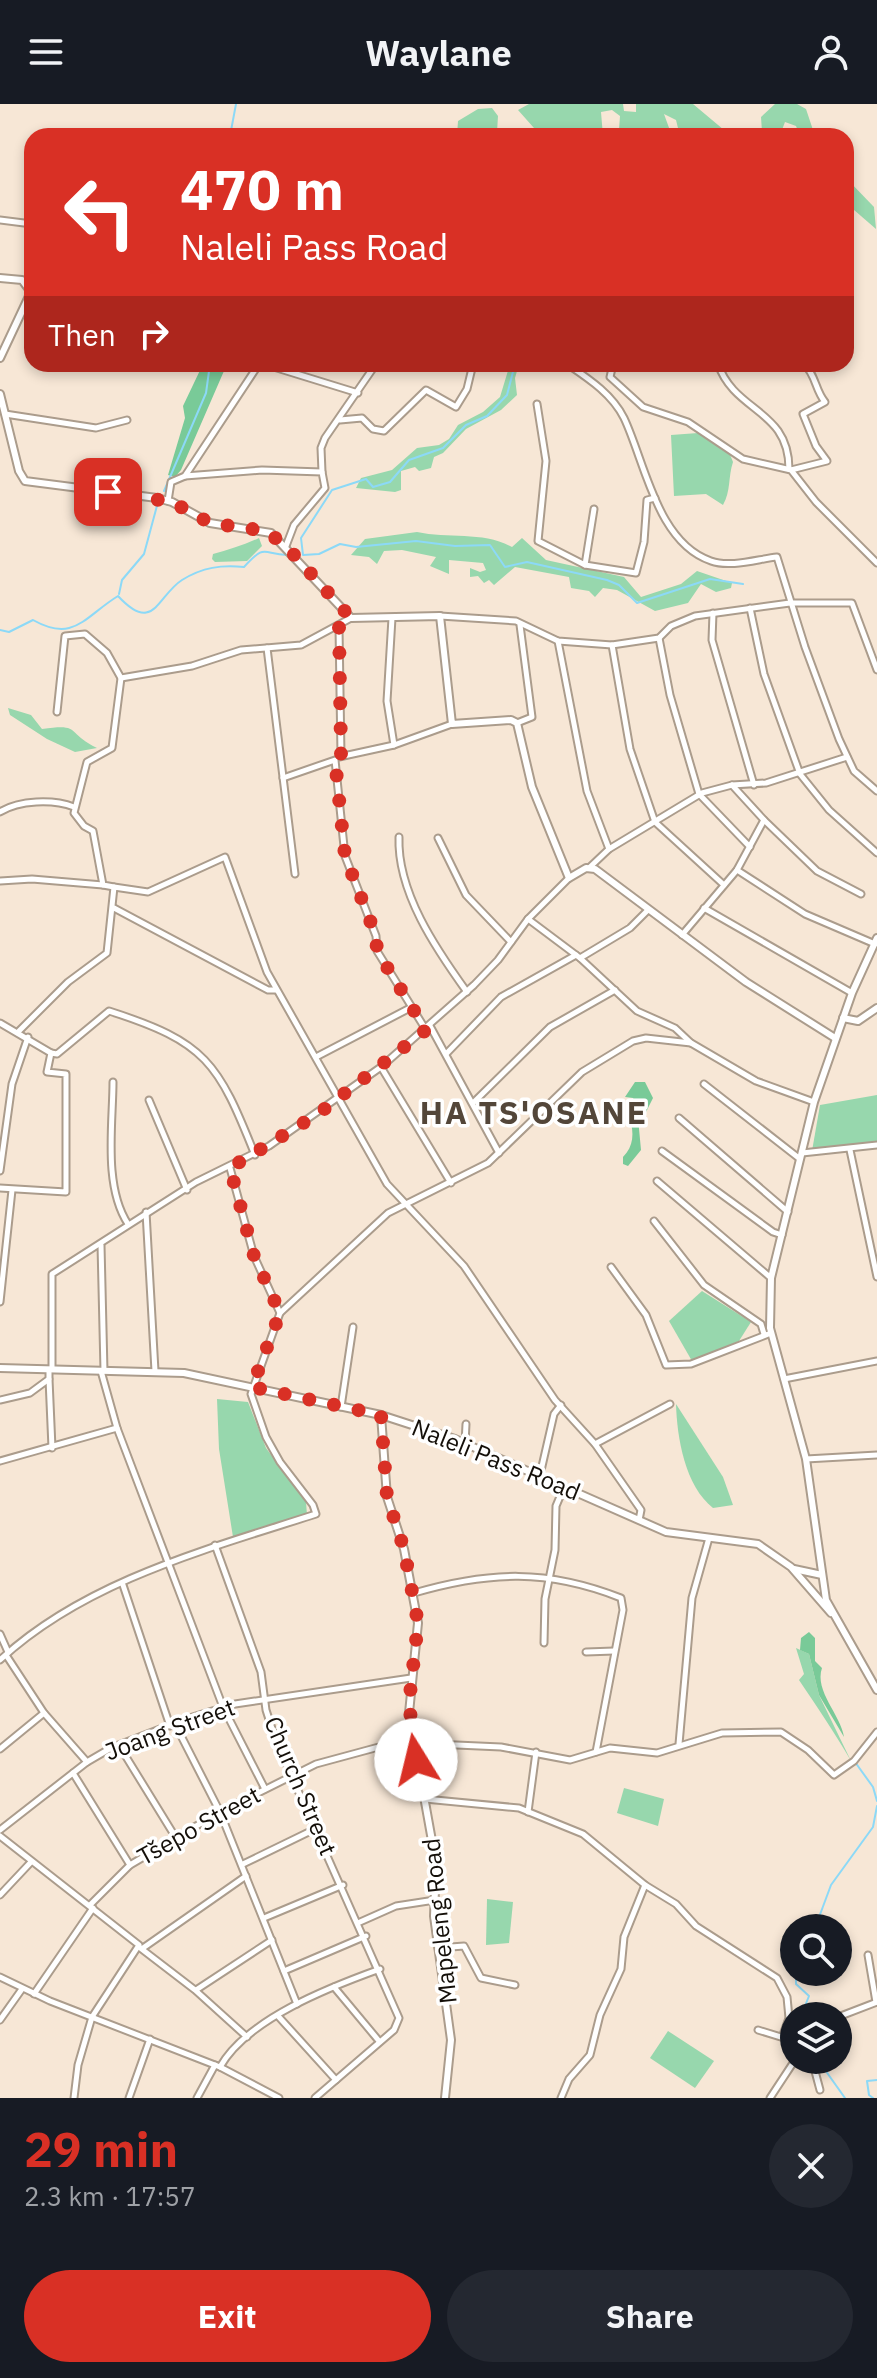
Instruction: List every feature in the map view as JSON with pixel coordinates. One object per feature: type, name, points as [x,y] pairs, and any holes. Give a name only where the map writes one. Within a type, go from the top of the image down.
[{"type":"street","points":[[0,220],[24,223]]},
{"type":"street","points":[[0,278],[24,283]]},
{"type":"street","points":[[0,358],[24,307]]},
{"type":"street","points":[[185,476],[256,372]]},
{"type":"street","points":[[288,372],[358,393]]},
{"type":"street","points":[[286,546],[294,525],[325,488],[321,448],[371,372]]},
{"type":"street","points":[[340,420],[362,418],[373,429],[384,431],[426,390],[456,407],[467,389],[471,372]]},
{"type":"street","points":[[578,372],[615,405],[655,498],[675,532],[695,552],[711,562],[777,557],[790,603],[847,757],[854,771],[877,791]]},
{"type":"street","points":[[611,372],[610,377],[643,407],[688,422],[743,459],[790,470],[827,461],[816,446],[803,414],[825,402],[818,393],[811,372]]},
{"type":"street","points":[[724,372],[749,405],[773,420],[781,434],[790,470],[816,502],[877,563]]},
{"type":"street","points":[[0,394],[19,471],[25,481],[168,501],[210,523],[266,531],[286,546],[351,618]]},
{"type":"street","points":[[537,404],[546,461],[538,541],[585,565],[636,573],[644,542],[647,500],[655,498]]},
{"type":"street","points":[[5,414],[96,428],[127,420]]},
{"type":"street","points":[[168,501],[171,482],[185,476],[262,470],[322,472]]},
{"type":"street","points":[[585,565],[594,509]]},
{"type":"street","points":[[121,678],[192,666],[221,654],[301,645],[351,618],[440,616],[505,620],[558,641],[612,645],[659,638],[671,626],[713,613],[790,603],[852,603],[877,670]]},
{"type":"street","points":[[750,608],[764,674],[800,774],[829,810],[876,852]]},
{"type":"street","points":[[713,613],[712,640],[754,785]]},
{"type":"street","points":[[440,616],[452,724]]},
{"type":"street","points":[[392,618],[387,701],[394,745]]},
{"type":"street","points":[[283,778],[452,724],[511,720],[517,723],[532,717],[520,624]]},
{"type":"street","points":[[339,627],[338,758],[350,874],[376,936],[377,951],[410,1008],[446,1054],[499,1153]]},
{"type":"street","points":[[57,712],[65,636],[85,634],[107,653],[121,678],[112,748],[87,762],[74,807],[77,819],[93,831],[103,885]]},
{"type":"street","points":[[659,638],[670,695],[699,794],[750,847]]},
{"type":"street","points":[[558,641],[587,791],[609,849]]},
{"type":"street","points":[[612,645],[630,749],[655,822],[724,885]]},
{"type":"street","points":[[267,648],[295,874]]},
{"type":"street","points":[[517,723],[532,787],[569,878]]},
{"type":"street","points":[[52,1448],[50,1277],[58,1269],[101,1245],[146,1212],[255,1155],[381,1067],[467,992],[528,919],[569,878],[590,867],[609,849],[699,794],[732,785],[754,785],[800,774],[847,757]]},
{"type":"street","points":[[732,785],[817,871],[861,894]]},
{"type":"street","points":[[0,812],[10,807],[54,802],[74,807]]},
{"type":"street","points":[[682,935],[737,870],[764,820]]},
{"type":"street","points":[[399,837],[401,864],[422,921],[467,992]]},
{"type":"street","points":[[438,838],[466,895],[511,942]]},
{"type":"street","points":[[876,852],[877,842]]},
{"type":"street","points":[[0,881],[32,879],[148,892],[225,857],[254,943],[276,990],[341,1097],[382,1176],[464,1266],[561,1405],[595,1444],[641,1510],[639,1520]]},
{"type":"street","points":[[590,867],[790,1012],[835,1038]]},
{"type":"street","points":[[737,870],[805,914],[876,941],[839,1026],[814,1102],[771,1278],[768,1334]]},
{"type":"street","points":[[19,1031],[68,982],[107,953],[114,887]]},
{"type":"street","points":[[704,907],[852,993]]},
{"type":"street","points":[[113,908],[268,990],[276,990]]},
{"type":"street","points":[[446,1054],[501,997],[630,928],[647,911]]},
{"type":"street","points":[[528,919],[578,957],[637,1011],[675,1028],[691,1043],[756,1081],[814,1102]]},
{"type":"street","points":[[473,1103],[550,1027],[615,990]]},
{"type":"street","points":[[316,1057],[410,1008]]},
{"type":"street","points":[[843,1018],[858,1021],[877,1008]]},
{"type":"street","points":[[0,1023],[57,1054],[109,1011],[163,1030],[197,1049],[218,1076],[255,1155]]},
{"type":"street","points":[[0,1171],[12,1084],[28,1037]]},
{"type":"street","points":[[0,1660],[43,1623],[170,1562],[316,1514],[266,1437],[251,1394],[280,1313],[339,1254],[405,1203],[451,1183],[499,1153],[582,1072],[633,1041],[646,1038],[691,1043]]},
{"type":"street","points":[[0,1187],[66,1192],[66,1074],[47,1072],[51,1053]]},
{"type":"street","points":[[381,1067],[451,1183]]},
{"type":"street","points":[[113,1082],[109,1125],[112,1167],[128,1224]]},
{"type":"street","points":[[704,1084],[801,1156],[877,1145]]},
{"type":"street","points":[[149,1100],[187,1190]]},
{"type":"street","points":[[679,1118],[751,1184],[789,1213]]},
{"type":"street","points":[[850,1150],[877,1277]]},
{"type":"street","points":[[662,1151],[773,1232],[783,1235]]},
{"type":"street","points":[[230,1168],[254,1256],[280,1313]]},
{"type":"street","points":[[657,1181],[771,1278]]},
{"type":"street","points":[[0,1302],[12,1190]]},
{"type":"street","points":[[146,1212],[153,1279],[155,1371]]},
{"type":"street","points":[[654,1221],[704,1285],[761,1324],[768,1334],[806,1459],[823,1583],[831,1613]]},
{"type":"street","points":[[101,1245],[103,1371],[117,1428],[223,1707],[265,1789]]},
{"type":"street","points":[[611,1267],[646,1315],[666,1365],[691,1364],[768,1334]]},
{"type":"street","points":[[341,1407],[353,1327]]},
{"type":"street","points":[[784,1379],[877,1361]]},
{"type":"street","name":"Naleli Pass Road","points":[[0,1368],[155,1371],[212,1377],[381,1415],[465,1444],[681,1536],[742,1539],[758,1544],[791,1567]]},
{"type":"street","points":[[0,1400],[30,1393],[49,1379]]},
{"type":"street","points":[[595,1444],[670,1404]]},
{"type":"street","points":[[540,1475],[554,1414],[561,1405]]},
{"type":"street","name":"Mapeleng Road","points":[[381,1415],[387,1497],[414,1593],[418,1632],[411,1678],[412,1740],[436,1863],[438,1948],[451,2032],[445,2098]]},
{"type":"street","points":[[465,1444],[466,1424]]},
{"type":"street","points":[[0,1461],[117,1428]]},
{"type":"street","points":[[806,1459],[877,1455]]},
{"type":"street","points":[[544,1643],[544,1610],[551,1576],[556,1506],[564,1487]]},
{"type":"street","points":[[679,1744],[692,1598],[709,1538]]},
{"type":"street","name":"Church Street","points":[[215,1545],[261,1672],[268,1719],[360,1922],[400,2022],[379,2041]]},
{"type":"street","points":[[791,1567],[822,1575]]},
{"type":"street","points":[[791,1567],[831,1613],[877,1690]]},
{"type":"street","points":[[414,1593],[480,1577],[551,1576],[602,1590],[624,1600],[596,1752]]},
{"type":"street","points":[[801,1578],[823,1583]]},
{"type":"street","points":[[123,1585],[172,1725],[220,1812],[297,2004]]},
{"type":"street","points":[[0,1634],[7,1653],[44,1713],[87,1762]]},
{"type":"street","points":[[586,1652],[614,1651]]},
{"type":"street","name":"Joang Street","points":[[0,1833],[87,1762],[172,1725],[223,1707],[411,1678]]},
{"type":"street","points":[[0,1749],[44,1713]]},
{"type":"street","name":"Tšepo Street","points":[[34,1994],[92,1907],[130,1865],[265,1789],[356,1752],[412,1740],[536,1752],[570,1760],[610,1748],[657,1753],[722,1733],[781,1732],[808,1750],[834,1775],[854,1761],[877,1732]]},
{"type":"street","points":[[120,1747],[176,1838]]},
{"type":"street","points":[[528,1812],[536,1752]]},
{"type":"street","points":[[73,1773],[130,1865]]},
{"type":"street","points":[[425,1799],[510,1806],[539,1819],[571,1826],[645,1885],[676,1904],[696,1926],[777,1978],[788,2002]]},
{"type":"street","points":[[243,1864],[317,1828]]},
{"type":"street","points":[[0,1833],[31,1862],[133,1937],[141,1948],[195,1990],[247,2037]]},
{"type":"street","points":[[0,1895],[31,1862]]},
{"type":"street","points":[[74,2098],[78,2065],[92,2017],[101,1999],[141,1948],[246,1876]]},
{"type":"street","points":[[264,1918],[343,1885]]},
{"type":"street","points":[[561,2098],[569,2079],[590,2055],[600,2015],[621,1969],[624,1937],[645,1885]]},
{"type":"street","points":[[360,1922],[396,1906],[436,1901]]},
{"type":"street","points":[[284,1971],[366,1936]]},
{"type":"street","points":[[195,1990],[272,1940]]},
{"type":"street","points":[[438,1948],[464,1946],[481,1978],[515,1985]]},
{"type":"street","points":[[852,2011],[876,2002],[868,1955]]},
{"type":"street","points":[[197,2098],[218,2066],[247,2037],[277,2015],[380,1969]]},
{"type":"street","points":[[0,1977],[34,1994],[218,2066],[279,2098]]},
{"type":"street","points":[[315,2098],[379,2041],[334,1987]]},
{"type":"street","points":[[0,2020],[22,1989]]},
{"type":"street","points":[[277,2015],[336,2080]]},
{"type":"street","points":[[758,2030],[780,2034]]},
{"type":"street","points":[[129,2098],[150,2039]]},
{"type":"street","points":[[770,2098],[786,2074]]},
{"type":"street","points":[[816,2074],[820,2090]]},
{"type":"green space","points":[[529,104],[623,104],[624,111],[636,112],[636,104],[693,104],[722,128],[678,128],[676,120],[664,114],[669,128],[619,128],[620,116],[612,110],[601,112],[602,128],[534,128],[518,110]]},
{"type":"green space","points":[[775,104],[797,104],[806,109],[812,128],[797,128],[785,122],[783,128],[762,128],[761,117]]},
{"type":"green space","points":[[492,108],[498,116],[497,128],[458,128],[458,121],[478,109]]},
{"type":"green space","points":[[854,186],[874,207],[876,229],[854,210]]},
{"type":"green space","points":[[199,372],[224,372],[181,470],[175,477],[168,475],[185,418],[183,406]]},
{"type":"green space","points":[[508,372],[517,372],[517,395],[501,410],[466,429],[443,453],[434,457],[431,468],[419,471],[415,467],[401,471],[401,490],[356,488],[361,478],[392,470],[417,448],[439,445],[449,439],[458,425],[483,412],[500,397]]},
{"type":"green space","points":[[698,433],[729,452],[733,462],[723,505],[706,494],[674,496],[671,435]]},
{"type":"green space","points":[[417,532],[478,537],[512,547],[522,538],[546,560],[624,577],[641,597],[681,584],[697,571],[732,583],[731,588],[716,592],[701,584],[688,603],[655,611],[617,590],[603,588],[595,597],[589,591],[571,588],[569,577],[515,567],[494,585],[489,580],[484,583],[478,576],[470,577],[470,568],[480,572],[486,570],[483,563],[449,560],[449,574],[430,566],[436,557],[402,550],[384,551],[377,564],[369,557],[351,555],[365,539]]},
{"type":"green space","points":[[259,538],[262,546],[247,561],[215,562],[212,559],[213,554]]},
{"type":"green space","points":[[8,708],[31,715],[42,729],[69,728],[97,748],[75,752],[47,739],[10,715]]},
{"type":"green space","points":[[635,1082],[645,1082],[653,1098],[645,1114],[638,1118],[641,1150],[628,1166],[623,1164],[623,1157],[632,1139],[630,1119],[638,1108],[633,1098],[625,1097]]},
{"type":"green space","points":[[877,1095],[877,1142],[812,1151],[820,1105]]},
{"type":"green space","points":[[702,1291],[751,1322],[739,1341],[692,1361],[669,1321]]},
{"type":"green space","points":[[217,1399],[248,1402],[266,1448],[306,1502],[307,1515],[233,1537],[219,1449]]},
{"type":"green space","points":[[676,1404],[723,1477],[733,1505],[713,1508],[696,1487],[684,1460]]},
{"type":"green space","points":[[809,1632],[815,1638],[815,1661],[822,1668],[825,1694],[844,1737],[819,1695],[809,1654],[800,1650],[801,1638]]},
{"type":"green space","points":[[796,1648],[809,1654],[819,1695],[851,1761],[799,1680],[804,1674]]},
{"type":"green space","points":[[624,1788],[664,1799],[658,1826],[617,1813]]},
{"type":"green space","points":[[487,1899],[513,1902],[509,1943],[486,1945]]},
{"type":"green space","points":[[668,2031],[714,2061],[695,2088],[650,2058]]},
{"type":"waterway","points":[[232,128],[236,104]]},
{"type":"waterway","points":[[164,491],[206,393],[209,372]]},
{"type":"waterway","points":[[513,372],[507,395],[487,416],[466,425],[443,448],[409,460],[390,482],[373,487],[366,479],[332,490],[301,538],[303,555],[319,554],[340,544],[356,547],[416,541],[455,546],[490,545],[505,567],[527,562],[607,580],[619,585],[637,603],[710,579],[743,584]]},
{"type":"waterway","points":[[119,594],[122,580],[144,554],[158,502]]},
{"type":"waterway","points":[[0,630],[9,632],[33,620],[59,629],[69,628],[118,596],[130,607],[147,612],[154,609],[182,580],[197,572],[220,567],[244,567],[261,552],[287,555]]},
{"type":"waterway","points":[[855,1762],[873,1787],[877,1801]]},
{"type":"waterway","points":[[820,1914],[831,1885],[873,1827],[877,1806]]},
{"type":"waterway","points":[[798,1986],[809,1996],[807,2002]]},
{"type":"waterway","points":[[828,2074],[845,2098]]},
{"type":"waterway","points":[[873,2098],[869,2095],[867,2081],[877,2080]]},
{"type":"district","name":"HA TS'OSANE","points":[[534,1113]]},
{"type":"route","points":[[108,492],[157,498],[172,502],[210,523],[266,531],[286,546],[351,618],[339,627],[341,756],[335,760],[345,825],[345,856],[376,936],[377,951],[426,1030],[318,1114],[230,1168],[254,1256],[280,1313],[252,1387],[381,1415],[380,1436],[387,1497],[404,1549],[418,1623],[409,1703],[416,1760]]}]
